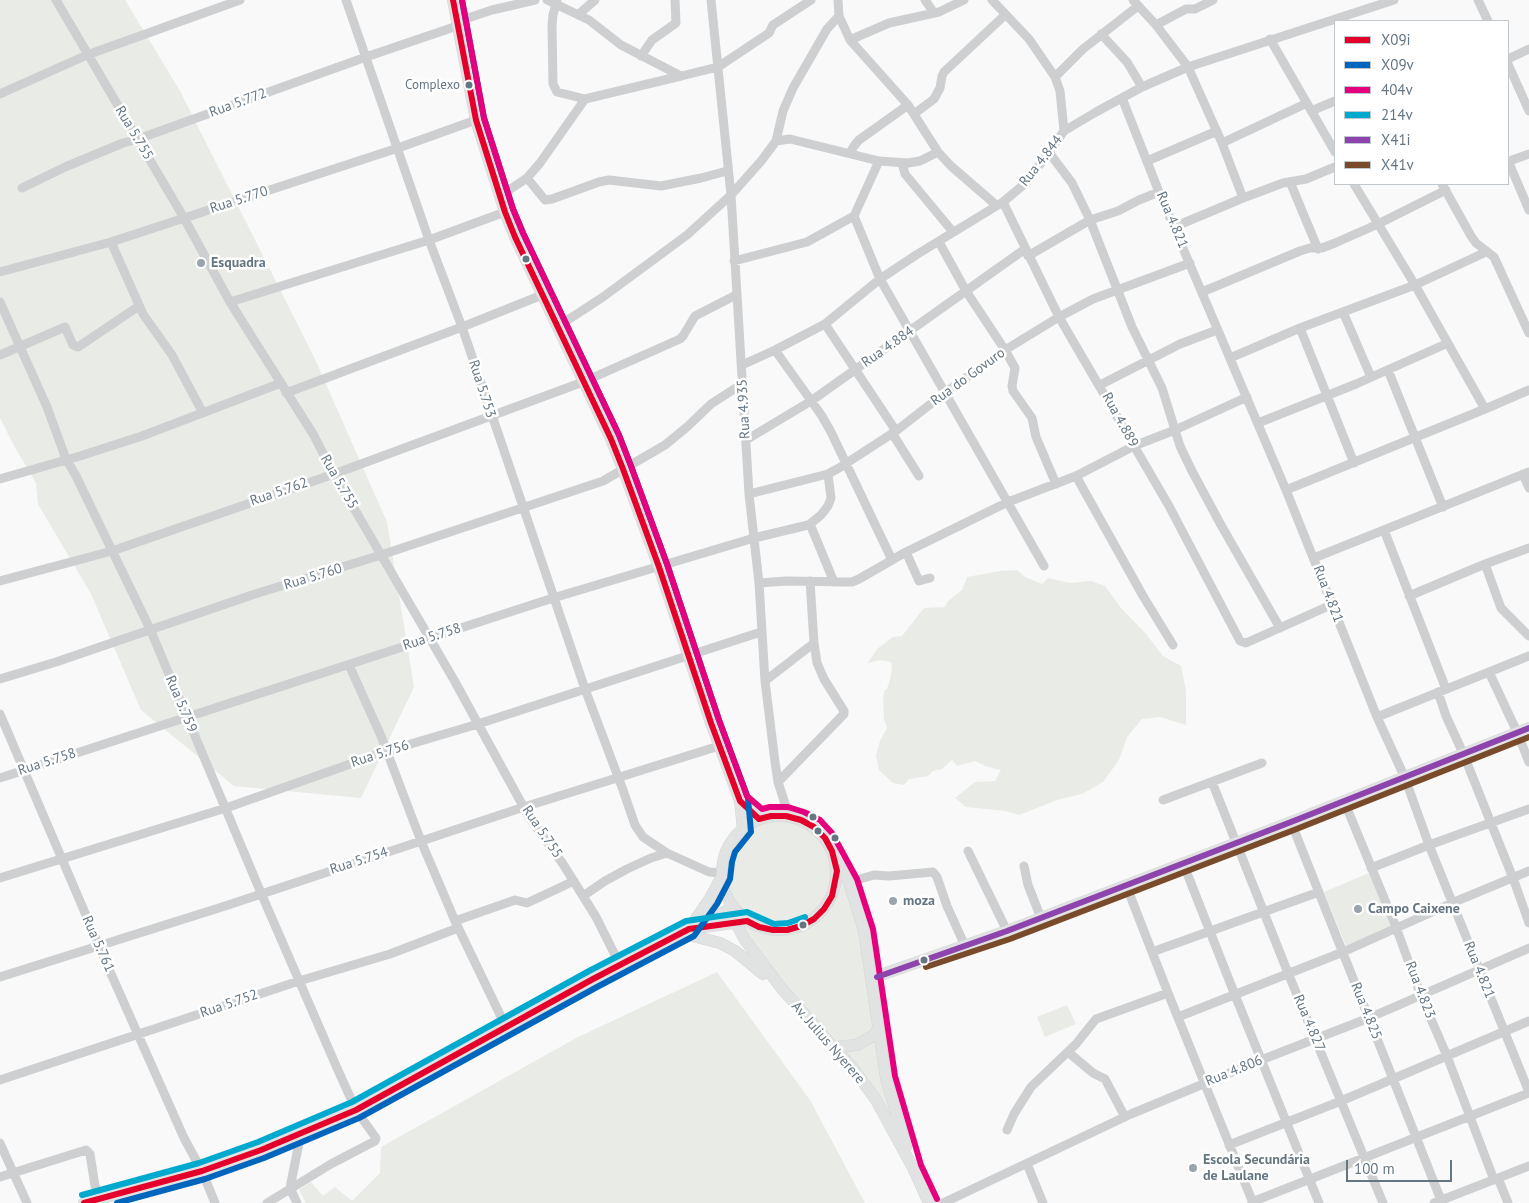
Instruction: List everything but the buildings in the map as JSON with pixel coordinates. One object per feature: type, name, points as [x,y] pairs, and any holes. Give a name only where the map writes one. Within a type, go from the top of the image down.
[{"type":"main road","points":[[453,0],[476,120],[505,212],[623,469],[659,567],[719,746],[740,801],[743,829]]},
{"type":"main road","points":[[874,978],[1007,931],[1405,778],[1529,728]]},
{"type":"main road","points":[[740,801],[765,818]]},
{"type":"main road","points":[[786,816],[801,820],[814,827],[825,838],[834,855],[836,882],[832,896],[814,919],[802,926],[788,930],[773,930],[759,927],[747,921],[730,905],[723,885],[723,860],[727,848],[743,829],[765,818],[786,816]]},
{"type":"main road","name":"Av. Julius Nyerere","points":[[834,855],[850,882],[864,931],[874,978],[886,1078],[912,1168]]},
{"type":"main road","points":[[685,931],[709,900],[722,874]]},
{"type":"main road","points":[[84,1203],[99,1201],[203,1173],[351,1114],[436,1071],[730,905]]},
{"type":"main road","name":"Av. Julius Nyerere","points":[[730,905],[735,922],[753,952],[785,993],[852,1066],[876,1100],[929,1203]]},
{"type":"main road","points":[[99,1201],[202,1171],[261,1150],[356,1110],[685,931],[747,921]]},
{"type":"main road","points":[[685,931],[732,949],[785,993]]},
{"type":"main road","points":[[834,1047],[856,1045],[874,1034],[879,1028]]},
{"type":"street","name":"Rua 5.755","points":[[56,0],[87,56],[184,218],[230,302],[313,434],[334,474],[454,680],[524,807],[537,829],[584,896],[620,965]]},
{"type":"street","points":[[0,94],[87,56],[240,0]]},
{"type":"street","name":"Rua 5.753","points":[[346,0],[429,240],[462,328],[553,598],[635,825],[639,832],[649,841],[667,853],[709,872],[722,874]]},
{"type":"street","name":"Rua 5.772","points":[[22,188],[106,149],[138,140],[492,10],[535,0]]},
{"type":"street","points":[[547,0],[557,2],[579,14],[621,44],[681,76]]},
{"type":"street","points":[[579,14],[595,0]]},
{"type":"street","points":[[641,56],[652,40],[676,23],[675,0]]},
{"type":"street","name":"Rua 4.935","points":[[711,0],[731,195],[749,494],[759,583],[765,681],[778,782],[787,810],[786,816]]},
{"type":"street","points":[[838,0],[839,16],[850,40],[908,105],[938,152],[951,166],[999,203]]},
{"type":"street","points":[[924,0],[934,13]]},
{"type":"street","points":[[850,40],[888,23],[934,13],[964,0]]},
{"type":"street","points":[[992,0],[1029,39],[1055,77],[1060,91],[1064,131]]},
{"type":"street","points":[[1156,25],[1186,8],[1195,9],[1213,0]]},
{"type":"street","name":"Rua 4.844","points":[[1353,17],[1394,0]]},
{"type":"street","points":[[1478,0],[1488,20]]},
{"type":"street","points":[[557,2],[552,15],[553,88],[561,94],[585,99],[718,67],[769,33],[773,25],[808,1]]},
{"type":"street","points":[[1055,77],[1083,49],[1136,3],[1156,25],[1188,67],[1217,131],[1243,198]]},
{"type":"street","points":[[914,114],[934,99],[940,88],[944,72],[1005,15]]},
{"type":"street","points":[[557,327],[663,254],[731,195],[776,141],[783,111],[792,88],[827,30],[839,16]]},
{"type":"street","name":"Rua 4.844","points":[[742,365],[825,324],[880,279],[916,254],[939,242],[999,203],[1027,182],[1064,131],[1142,87],[1188,67],[1270,40],[1334,22]]},
{"type":"street","points":[[1102,34],[1127,62],[1142,87]]},
{"type":"street","points":[[1270,40],[1334,150]]},
{"type":"street","points":[[1509,58],[1529,49]]},
{"type":"street","points":[[1509,66],[1529,111]]},
{"type":"street","name":"Rua 4.821","points":[[1122,98],[1217,330],[1286,490],[1377,717],[1405,778],[1478,970],[1529,1092]]},
{"type":"street","points":[[500,196],[527,178],[540,163],[585,99]]},
{"type":"street","points":[[1222,143],[1309,107],[1334,101]]},
{"type":"street","points":[[850,153],[859,140],[908,105]]},
{"type":"street","name":"Rua 5.770","points":[[0,272],[111,242],[398,148],[476,120]]},
{"type":"street","points":[[1147,161],[1217,131]]},
{"type":"street","points":[[776,141],[790,139],[879,161],[902,163],[920,161],[938,152]]},
{"type":"street","points":[[1048,151],[1072,183],[1090,220],[1132,327],[1162,388],[1175,430],[1191,469],[1280,628],[1331,605]]},
{"type":"street","points":[[1529,154],[1512,160],[1509,163],[1529,210]]},
{"type":"street","points":[[734,261],[807,242],[854,216],[879,161]]},
{"type":"street","points":[[902,163],[905,174],[953,232]]},
{"type":"street","points":[[1174,227],[1243,198],[1290,182],[1306,179],[1334,167]]},
{"type":"street","points":[[527,178],[545,200],[552,200],[598,182],[609,180],[661,186],[728,171]]},
{"type":"street","points":[[1290,182],[1318,248]]},
{"type":"street","points":[[1355,185],[1415,285],[1486,409]]},
{"type":"street","points":[[1202,292],[1300,251],[1318,248],[1378,224],[1444,187],[1471,236],[1486,252],[1494,257],[1529,333]]},
{"type":"street","name":"Rua 4.884","points":[[746,440],[811,401],[966,291],[1027,252],[1090,220],[1118,211],[1160,192]]},
{"type":"street","name":"Rua 4.889","points":[[999,203],[1027,252],[1059,317],[1169,506],[1238,638],[1241,642],[1246,643],[1280,628]]},
{"type":"street","points":[[230,302],[429,240],[505,212]]},
{"type":"street","points":[[854,216],[880,279],[1044,566]]},
{"type":"street","points":[[111,242],[139,306],[172,356],[203,413]]},
{"type":"street","points":[[939,242],[966,291],[1015,368],[1013,391],[1032,418],[1036,437],[1056,484]]},
{"type":"street","points":[[1230,358],[1300,328],[1415,285],[1486,252]]},
{"type":"street","name":"Rua do Govuro","points":[[749,494],[828,474],[894,432],[1005,350],[1059,317],[1093,299],[1190,263]]},
{"type":"street","points":[[286,392],[462,328],[542,295]]},
{"type":"street","name":"Rua 5.762","points":[[0,581],[112,551],[334,474],[583,382],[680,339],[695,316],[736,295]]},
{"type":"street","name":"Rua 5.759","points":[[0,302],[48,407],[66,459],[150,629],[261,894],[356,1110],[375,1136],[375,1141],[290,1188]]},
{"type":"street","points":[[0,355],[57,330],[66,328],[74,345],[78,346],[139,306]]},
{"type":"street","points":[[1343,312],[1371,377]]},
{"type":"street","points":[[825,324],[857,369],[919,476]]},
{"type":"street","points":[[1300,328],[1354,464]]},
{"type":"street","points":[[1100,385],[1148,359],[1217,330]]},
{"type":"street","points":[[1258,423],[1328,396],[1448,343]]},
{"type":"street","points":[[775,350],[831,432],[892,560]]},
{"type":"street","points":[[1388,370],[1443,507]]},
{"type":"street","points":[[0,479],[142,436],[280,383]]},
{"type":"street","name":"Rua 5.760","points":[[0,679],[603,481],[665,445],[711,404],[742,384]]},
{"type":"street","points":[[1286,490],[1354,464],[1529,390]]},
{"type":"street","points":[[759,583],[852,582],[906,552],[1008,502],[1076,476],[1134,446],[1175,430],[1247,397]]},
{"type":"street","points":[[1314,558],[1526,473],[1529,488]]},
{"type":"street","name":"Rua 5.758","points":[[0,778],[553,598],[754,538],[794,530],[810,524],[822,516],[832,498],[828,474]]},
{"type":"street","points":[[1076,476],[1143,596],[1173,645]]},
{"type":"street","points":[[810,524],[834,582]]},
{"type":"street","points":[[1384,530],[1442,691],[1446,716],[1463,753],[1529,923]]},
{"type":"street","points":[[1409,596],[1529,548]]},
{"type":"street","points":[[906,552],[919,581],[930,578]]},
{"type":"street","points":[[1485,564],[1501,608],[1529,636]]},
{"type":"street","points":[[778,782],[844,714],[817,663],[810,581]]},
{"type":"street","name":"Rua 5.756","points":[[0,878],[226,808],[386,751],[478,724],[761,632]]},
{"type":"street","points":[[765,681],[814,643]]},
{"type":"street","points":[[1377,717],[1529,656]]},
{"type":"street","points":[[349,664],[421,841],[457,924],[506,1027]]},
{"type":"street","points":[[1489,672],[1529,762]]},
{"type":"street","name":"Rua 5.761","points":[[0,714],[99,946],[184,1138],[202,1171],[215,1203]]},
{"type":"street","name":"Rua 5.754","points":[[0,977],[261,894],[524,807],[719,746]]},
{"type":"street","points":[[1163,800],[1262,763]]},
{"type":"street","name":"Rua 4.827","points":[[1212,782],[1383,1203]]},
{"type":"street","name":"Rua 4.823","points":[[1344,801],[1396,927],[1421,996],[1496,1179],[1508,1203]]},
{"type":"street","points":[[1371,868],[1529,809]]},
{"type":"street","name":"Rua 4.825","points":[[1291,822],[1442,1201]]},
{"type":"street","points":[[968,851],[1007,931]]},
{"type":"street","points":[[584,896],[604,881],[627,869],[667,853]]},
{"type":"street","points":[[1183,863],[1319,1203]]},
{"type":"street","points":[[1024,866],[1028,885],[1041,918]]},
{"type":"street","points":[[1178,1016],[1343,952],[1396,927],[1529,871]]},
{"type":"street","points":[[850,882],[874,875],[889,876],[934,872],[965,946]]},
{"type":"street","name":"Rua 5.752","points":[[0,1080],[299,981],[390,954],[514,900],[527,903],[574,881]]},
{"type":"street","points":[[1126,885],[1253,1202],[1529,1092]]},
{"type":"street","points":[[1152,952],[1318,892]]},
{"type":"street","name":"Rua 4.806","points":[[943,1203],[1125,1117],[1261,1060],[1369,1018],[1529,948]]},
{"type":"street","points":[[1008,1130],[1014,1114],[1031,1087],[1068,1052],[1096,1019],[1168,993]]},
{"type":"street","points":[[1229,1145],[1341,1101],[1529,1021]]},
{"type":"street","points":[[1068,1052],[1092,1073],[1105,1080],[1125,1117]]},
{"type":"street","points":[[296,1203],[290,1188],[301,1133]]},
{"type":"street","points":[[0,1143],[27,1203]]},
{"type":"street","points":[[0,1177],[86,1150],[90,1154],[99,1201]]},
{"type":"street","points":[[1027,1164],[1043,1203]]},
{"type":"street","points":[[1442,1201],[1529,1166]]},
{"type":"street","points":[[267,1203],[290,1188]]},
{"type":"shaded area","points":[[0,0],[125,0],[180,91],[314,357],[387,522],[414,687],[361,798],[234,786],[141,710],[91,594],[38,504],[36,483],[0,418]]},
{"type":"shaded area","points":[[1017,570],[1025,577],[1042,584],[1048,578],[1070,583],[1091,581],[1105,586],[1121,608],[1146,634],[1163,656],[1181,666],[1186,690],[1186,725],[1160,717],[1142,719],[1127,737],[1119,760],[1103,782],[1082,794],[1057,800],[1019,815],[1006,811],[966,807],[955,798],[975,782],[995,781],[1001,770],[975,761],[957,766],[952,760],[942,769],[933,771],[928,776],[909,779],[904,785],[893,783],[879,770],[876,756],[880,741],[887,728],[884,719],[883,700],[884,691],[887,689],[890,679],[891,662],[880,660],[868,663],[877,649],[893,637],[902,636],[924,608],[945,607],[948,601],[962,590],[967,577]]},
{"type":"shaded area","points":[[771,816],[786,816],[801,820],[814,827],[825,838],[846,875],[854,895],[870,989],[913,1168],[868,1079],[834,1037],[786,987],[741,926],[729,902],[723,885],[722,873],[723,860],[727,849],[743,829],[759,819]]},
{"type":"shaded area","name":"Campo Caixene","points":[[1369,873],[1391,927],[1346,946],[1324,892]]},
{"type":"shaded area","points":[[717,972],[810,1100],[865,1203],[306,1203],[299,1190],[311,1182],[323,1196],[335,1187],[352,1201],[380,1173],[381,1147],[578,1037]]},
{"type":"shaded area","points":[[1067,1005],[1076,1024],[1045,1037],[1037,1017]]},
{"type":"transit line","name":"X09i","points":[[84,1203],[202,1171],[261,1150],[356,1110],[593,979],[689,929],[747,921],[759,927],[787,930],[801,926],[814,919],[824,909],[832,896],[837,871],[832,851],[825,838],[814,827],[801,820],[786,816],[771,816],[759,819],[740,801],[623,469],[611,439],[515,237],[505,212],[476,120],[453,0]]},
{"type":"transit line","name":"X09v","points":[[117,1203],[205,1179],[264,1158],[359,1118],[694,936],[717,904],[730,879],[735,852],[751,832],[748,798],[631,466],[619,435],[513,209],[484,118],[462,0]]},
{"type":"transit line","name":"404v","points":[[462,0],[484,118],[513,209],[619,435],[667,564],[719,720],[747,796],[762,809],[788,807],[820,820],[832,833],[857,879],[873,929],[895,1076],[921,1165],[937,1199]]},
{"type":"transit line","name":"X41i","points":[[877,977],[1007,931],[1529,728]]},
{"type":"transit line","name":"X41v","points":[[926,967],[1010,939],[1529,737]]},
{"type":"transit line","name":"214v","points":[[82,1195],[199,1163],[258,1142],[352,1102],[589,971],[686,921],[747,912],[774,924],[788,923],[805,917]]},
{"type":"place","name":"Complexo","points":[[469,85]]},
{"type":"place","name":"Esquadra","points":[[201,263]]},
{"type":"place","name":"moza","points":[[893,901]]},
{"type":"place","name":"Campo Caixene","points":[[1358,909]]},
{"type":"place","name":"Escola Secundária de Laulane","points":[[1193,1168]]}]
